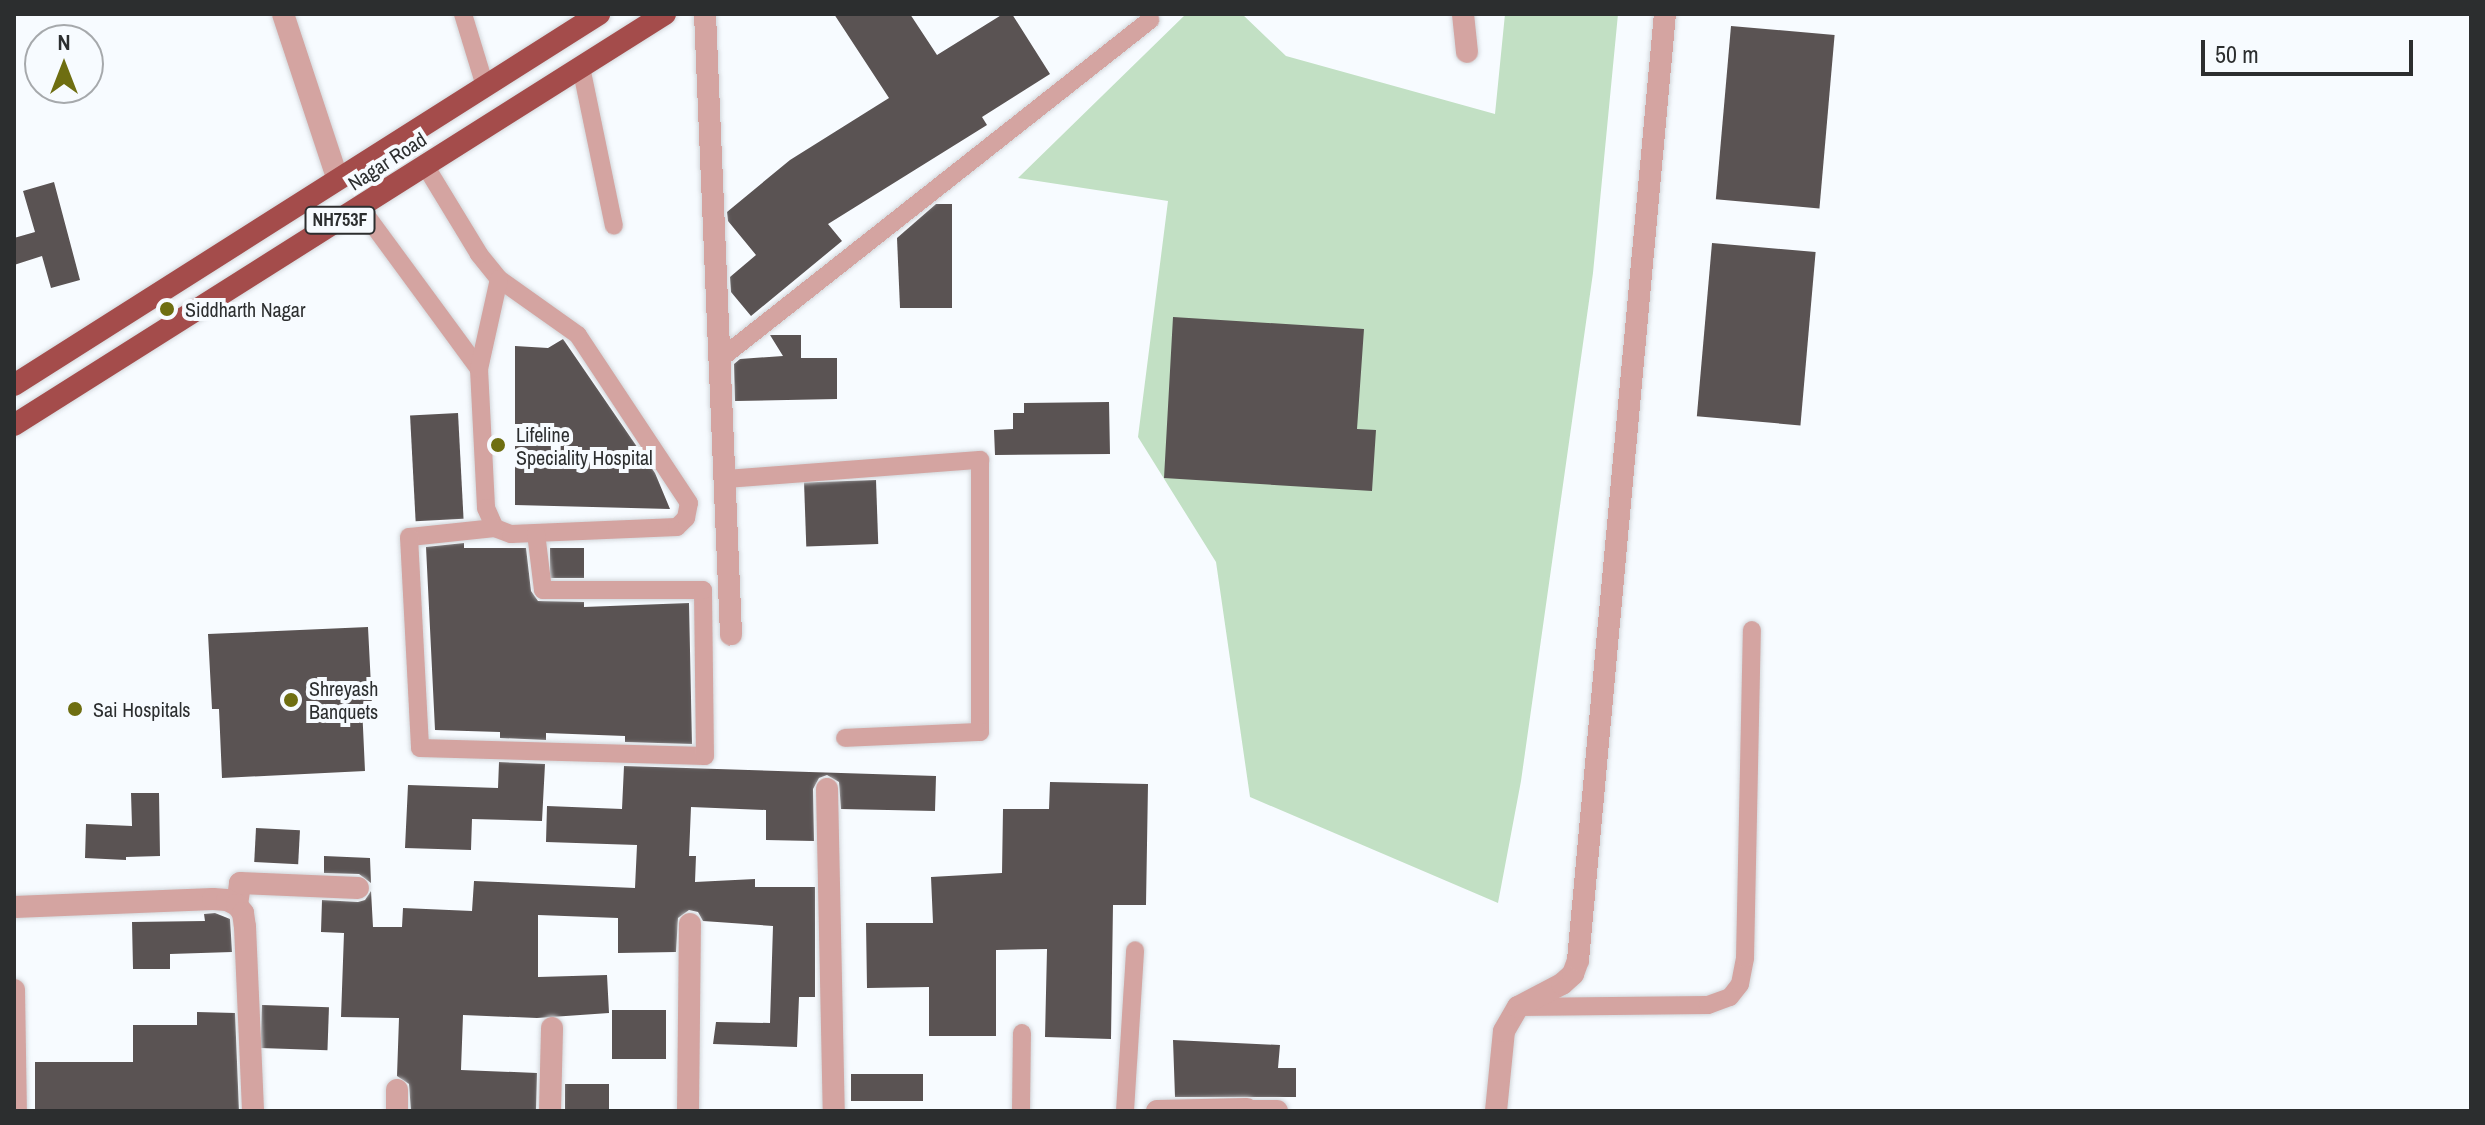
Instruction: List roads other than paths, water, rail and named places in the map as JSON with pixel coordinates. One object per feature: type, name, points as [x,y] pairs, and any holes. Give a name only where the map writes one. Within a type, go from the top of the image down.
[{"type":"highway","name":"Nagar Road","points":[[14,425],[665,14]]},
{"type":"highway","name":"Nagar Road","points":[[14,385],[337,177],[485,86],[586,18]]},
{"type":"highway","points":[[286,210],[299,246]]},
{"type":"street","points":[[283,14],[337,177]]},
{"type":"street","points":[[705,14],[731,634]]},
{"type":"street","points":[[1463,14],[1467,52]]},
{"type":"street","points":[[1496,1111],[1504,1031],[1518,1007],[1562,984],[1573,974],[1578,960],[1665,14]]},
{"type":"street","points":[[827,789],[834,1111]]},
{"type":"street","points":[[237,905],[240,883],[358,888]]},
{"type":"street","points":[[14,907],[213,899],[227,900],[237,905],[243,913],[245,927],[253,1111]]},
{"type":"street","points":[[688,1111],[690,924]]},
{"type":"street","points":[[14,990],[16,1111]]},
{"type":"street","points":[[550,1111],[552,1028]]},
{"type":"street","points":[[1157,1111],[1277,1111]]},
{"type":"lane","points":[[463,14],[485,86]]},
{"type":"lane","points":[[720,359],[1150,20]]},
{"type":"lane","points":[[581,67],[614,226]]},
{"type":"lane","points":[[426,167],[479,254],[499,279],[578,335],[689,503],[686,518],[677,527],[511,534],[495,528],[409,537],[420,748],[705,756],[703,590],[543,590],[536,533]]},
{"type":"lane","points":[[360,207],[479,369]]},
{"type":"lane","points":[[495,528],[486,508],[479,369],[499,279]]},
{"type":"lane","points":[[725,479],[980,460],[980,732],[845,738]]},
{"type":"lane","points":[[1518,1007],[1708,1005],[1730,997],[1740,984],[1745,958],[1752,630]]},
{"type":"lane","points":[[1125,1111],[1135,950]]},
{"type":"lane","points":[[1021,1111],[1022,1033]]},
{"type":"place","name":"Siddharth Nagar","points":[[167,309]]},
{"type":"place","name":"Lifeline Speciality Hospital","points":[[498,445]]},
{"type":"place","name":"Shreyash Banquets","points":[[291,700]]},
{"type":"place","name":"Sai Hospitals","points":[[75,709]]}]
